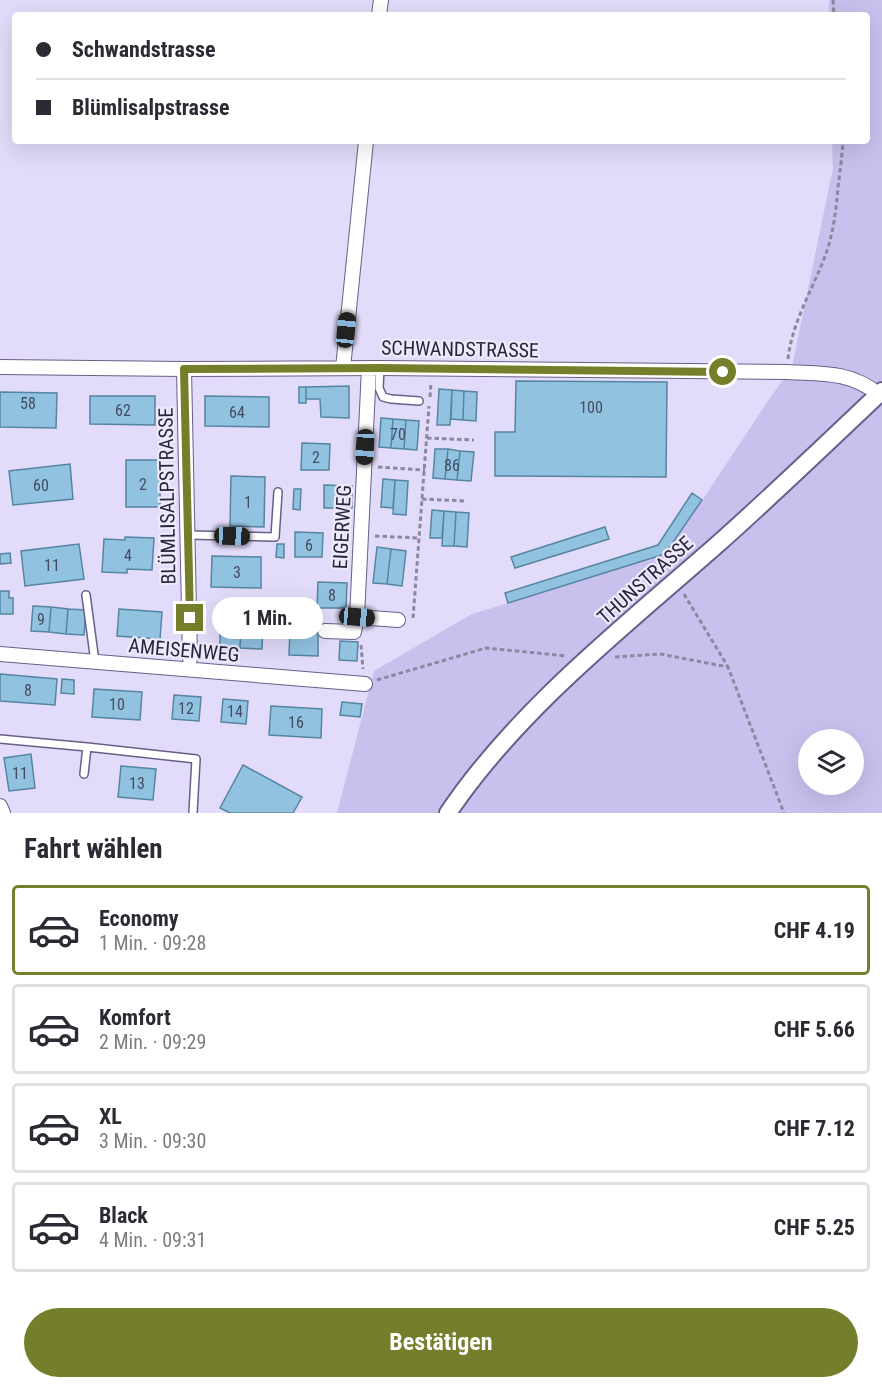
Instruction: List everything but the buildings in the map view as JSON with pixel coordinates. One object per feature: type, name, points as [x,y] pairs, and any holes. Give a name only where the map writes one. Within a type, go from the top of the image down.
[{"type":"street","points":[[343,368],[366,144]]},
{"type":"street","name":"SCHWANDSTRASSE","points":[[0,367],[787,372],[843,376],[880,393]]},
{"type":"street","name":"EIGERWEG","points":[[354,632],[357,617],[364,466],[374,368]]},
{"type":"street","name":"BLÜMLISALPSTRASSE","points":[[184,369],[190,659]]},
{"type":"street","name":"THUNSTRASSE","points":[[448,813],[508,737],[556,688],[719,543],[880,393]]},
{"type":"street","points":[[357,617],[398,620]]},
{"type":"street","points":[[325,630],[354,632]]},
{"type":"street","name":"AMEISENWEG","points":[[0,654],[365,684]]},
{"type":"street","points":[[0,806],[3,813]]},
{"type":"lane","points":[[374,368],[383,397],[419,401]]},
{"type":"lane","points":[[188,535],[275,537],[278,492]]},
{"type":"lane","points":[[86,595],[94,662]]},
{"type":"lane","points":[[0,739],[196,759],[193,813]]},
{"type":"lane","points":[[84,774],[87,747]]},
{"type":"path","points":[[787,372],[789,348],[795,326],[832,237],[843,144]]},
{"type":"path","points":[[398,620],[413,621],[432,369]]},
{"type":"path","points":[[427,438],[474,440]]},
{"type":"path","points":[[364,466],[425,470]]},
{"type":"path","points":[[422,499],[466,501]]},
{"type":"path","points":[[361,535],[419,538]]},
{"type":"path","points":[[675,580],[728,667],[784,813]]},
{"type":"path","points":[[354,632],[360,636],[365,684],[486,648],[589,659],[660,654],[728,667]]},
{"type":"shaded area","points":[[829,0],[882,0],[882,813],[337,813],[374,671],[472,614],[666,555],[792,367],[833,168],[832,144],[870,144],[870,12],[829,12]]},
{"type":"route","points":[[190,618],[184,369],[380,368],[723,372]]}]
